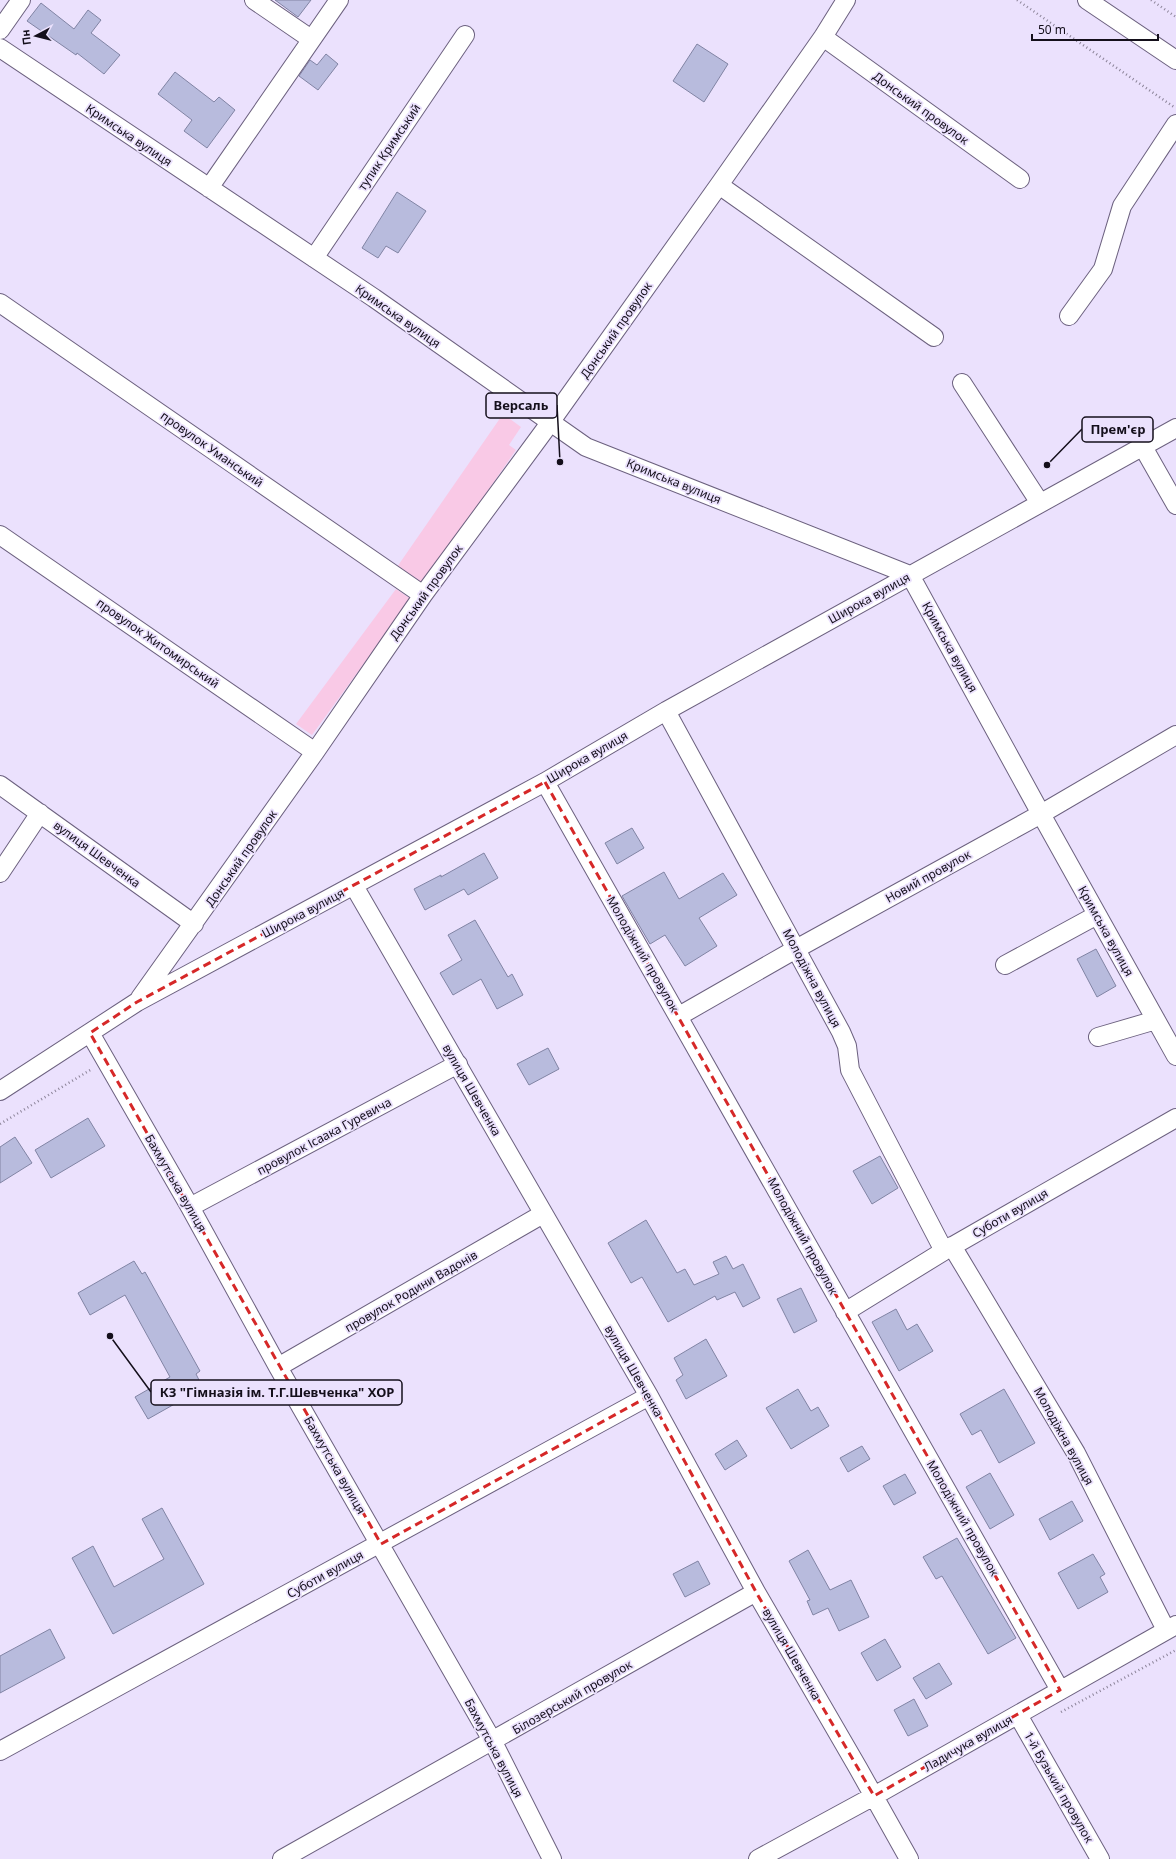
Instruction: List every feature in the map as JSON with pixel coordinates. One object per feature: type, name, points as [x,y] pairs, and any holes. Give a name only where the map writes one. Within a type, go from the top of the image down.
[{"type":"street","points":[[0,30],[21,0]]},
{"type":"street","points":[[254,0],[311,39]]},
{"type":"street","points":[[209,188],[338,0]]},
{"type":"street","name":"Донський провулок","points":[[137,1002],[315,752],[423,595],[551,421],[719,185],[823,37],[846,0]]},
{"type":"street","points":[[1087,0],[1176,60]]},
{"type":"street","name":"тупик Кримський","points":[[314,258],[465,35]]},
{"type":"street","name":"Донський провулок","points":[[823,37],[1020,179]]},
{"type":"street","name":"Кримська вулиця","points":[[0,48],[314,258],[586,446],[910,575],[1176,1056]]},
{"type":"street","points":[[1069,316],[1103,269],[1122,206],[1176,124]]},
{"type":"street","points":[[719,185],[934,337]]},
{"type":"street","name":"провулок Уманський","points":[[0,303],[423,595]]},
{"type":"street","points":[[962,383],[1040,503]]},
{"type":"street","name":"Широка вулиця","points":[[0,1090],[137,1002],[545,782],[666,711],[1176,428]]},
{"type":"street","points":[[1143,447],[1176,505]]},
{"type":"street","name":"провулок Житомирський","points":[[0,535],[315,752]]},
{"type":"street","name":"Молодіжна вулиця","points":[[666,711],[844,1039],[850,1070],[948,1249],[1076,1453],[1171,1628]]},
{"type":"street","name":"Новий провулок","points":[[679,1016],[796,949],[1041,814],[1176,735]]},
{"type":"street","name":"Молодіжний провулок","points":[[545,782],[1060,1690]]},
{"type":"street","name":"вулиця Шевченка","points":[[0,785],[194,924]]},
{"type":"street","points":[[0,873],[40,813]]},
{"type":"street","name":"вулиця Шевченка","points":[[354,886],[649,1396],[756,1592],[874,1796],[908,1859]]},
{"type":"street","points":[[1005,965],[1097,915]]},
{"type":"street","points":[[1098,1037],[1156,1020]]},
{"type":"street","name":"Бахмутська вулиця","points":[[90,1033],[190,1207],[278,1367],[381,1544],[493,1742],[552,1859]]},
{"type":"street","name":"провулок Ісаака Гуревича","points":[[190,1207],[458,1064]]},
{"type":"street","name":"Суботи вулиця","points":[[845,1312],[948,1249],[1176,1118]]},
{"type":"street","name":"провулок Родини Вадонів","points":[[278,1367],[543,1214]]},
{"type":"street","name":"Суботи вулиця","points":[[0,1751],[381,1544],[649,1396]]},
{"type":"street","name":"Білозерський провулок","points":[[282,1859],[493,1742],[756,1592]]},
{"type":"street","name":"Ладичука вулиця","points":[[758,1859],[874,1796],[1171,1628]]},
{"type":"street","name":"1-й Бузький провулок","points":[[1018,1715],[1100,1859]]},
{"type":"path","points":[[1017,0],[1176,109]]},
{"type":"path","points":[[1151,0],[1176,17]]},
{"type":"path","points":[[0,1124],[106,1061]]},
{"type":"path","points":[[1054,1716],[1176,1650]]},
{"type":"highlighted area","points":[[545,782],[1060,1690],[874,1796],[756,1592],[649,1396],[381,1544],[90,1033],[137,1002]]},
{"type":"shaded area","points":[[503,414],[521,427],[509,445],[516,450],[423,584],[397,567]]},
{"type":"shaded area","points":[[396,589],[411,599],[312,735],[296,724]]},
{"type":"building","points":[[275,0],[311,0],[298,17]]},
{"type":"building","points":[[41,3],[74,29],[88,10],[101,20],[91,33],[120,55],[104,74],[77,53],[76,55],[27,21]]},
{"type":"building","points":[[697,44],[728,64],[704,102],[673,81]]},
{"type":"building","points":[[326,54],[338,64],[318,90],[299,76],[310,60],[317,65]]},
{"type":"building","points":[[175,72],[214,102],[219,97],[235,110],[207,148],[184,131],[192,120],[158,94]]},
{"type":"building","points":[[397,192],[426,211],[398,253],[386,246],[378,258],[362,248]]},
{"type":"building","points":[[632,828],[644,848],[617,864],[605,843]]},
{"type":"building","points":[[484,853],[498,878],[468,895],[464,889],[425,910],[414,889],[441,875],[441,877]]},
{"type":"building","points":[[664,872],[679,899],[723,873],[737,895],[699,918],[717,946],[685,966],[665,935],[650,944],[622,896]]},
{"type":"building","points":[[475,920],[508,977],[512,974],[523,995],[497,1009],[481,979],[453,995],[440,973],[462,960],[448,935]]},
{"type":"building","points":[[1096,949],[1116,986],[1097,997],[1077,959]]},
{"type":"building","points":[[548,1048],[559,1069],[529,1085],[517,1064]]},
{"type":"building","points":[[88,1118],[105,1146],[51,1178],[35,1150]]},
{"type":"building","points":[[15,1137],[32,1163],[0,1183],[0,1147]]},
{"type":"building","points":[[880,1156],[898,1188],[872,1204],[853,1171]]},
{"type":"building","points":[[646,1220],[677,1273],[685,1269],[694,1285],[719,1274],[713,1262],[726,1256],[733,1269],[743,1264],[760,1298],[743,1307],[735,1292],[717,1300],[715,1296],[668,1322],[642,1277],[631,1283],[608,1243]]},
{"type":"building","points":[[134,1261],[142,1274],[145,1272],[200,1371],[196,1374],[203,1388],[148,1419],[135,1397],[170,1377],[125,1295],[90,1315],[78,1293]]},
{"type":"building","points":[[801,1288],[817,1321],[794,1333],[777,1299]]},
{"type":"building","points":[[896,1309],[907,1330],[917,1324],[933,1351],[899,1371],[872,1322]]},
{"type":"building","points":[[706,1339],[727,1376],[686,1399],[676,1380],[683,1375],[674,1358]]},
{"type":"building","points":[[798,1389],[811,1411],[818,1407],[829,1426],[791,1449],[766,1408]]},
{"type":"building","points":[[1004,1389],[1035,1443],[999,1463],[981,1430],[972,1435],[960,1414]]},
{"type":"building","points":[[737,1440],[747,1456],[725,1470],[715,1454]]},
{"type":"building","points":[[862,1446],[870,1459],[848,1472],[840,1458]]},
{"type":"building","points":[[990,1473],[1014,1515],[990,1529],[966,1487]]},
{"type":"building","points":[[905,1474],[916,1493],[894,1505],[883,1486]]},
{"type":"building","points":[[1072,1501],[1083,1521],[1050,1540],[1039,1519]]},
{"type":"building","points":[[162,1508],[204,1584],[113,1634],[72,1558],[93,1546],[114,1587],[164,1559],[142,1519]]},
{"type":"building","points":[[957,1538],[1016,1638],[988,1654],[942,1576],[936,1579],[923,1557]]},
{"type":"building","points":[[808,1550],[830,1590],[851,1580],[869,1617],[839,1631],[828,1608],[813,1615],[807,1601],[810,1600],[789,1561]]},
{"type":"building","points":[[1093,1554],[1105,1574],[1100,1577],[1108,1592],[1078,1609],[1058,1573]]},
{"type":"building","points":[[698,1561],[710,1584],[685,1597],[673,1574]]},
{"type":"building","points":[[50,1629],[65,1658],[0,1693],[0,1656]]},
{"type":"building","points":[[885,1639],[901,1667],[877,1681],[861,1653]]},
{"type":"building","points":[[939,1663],[952,1684],[926,1699],[913,1678]]},
{"type":"building","points":[[914,1699],[928,1726],[908,1736],[894,1710]]},
{"type":"place","name":"Версаль","points":[[560,462]]},
{"type":"place","name":"Прем'єр","points":[[1047,465]]},
{"type":"place","name":"КЗ \"Гімназія ім. Т.Г.Шевченка\" ХОР","points":[[110,1336]]}]
